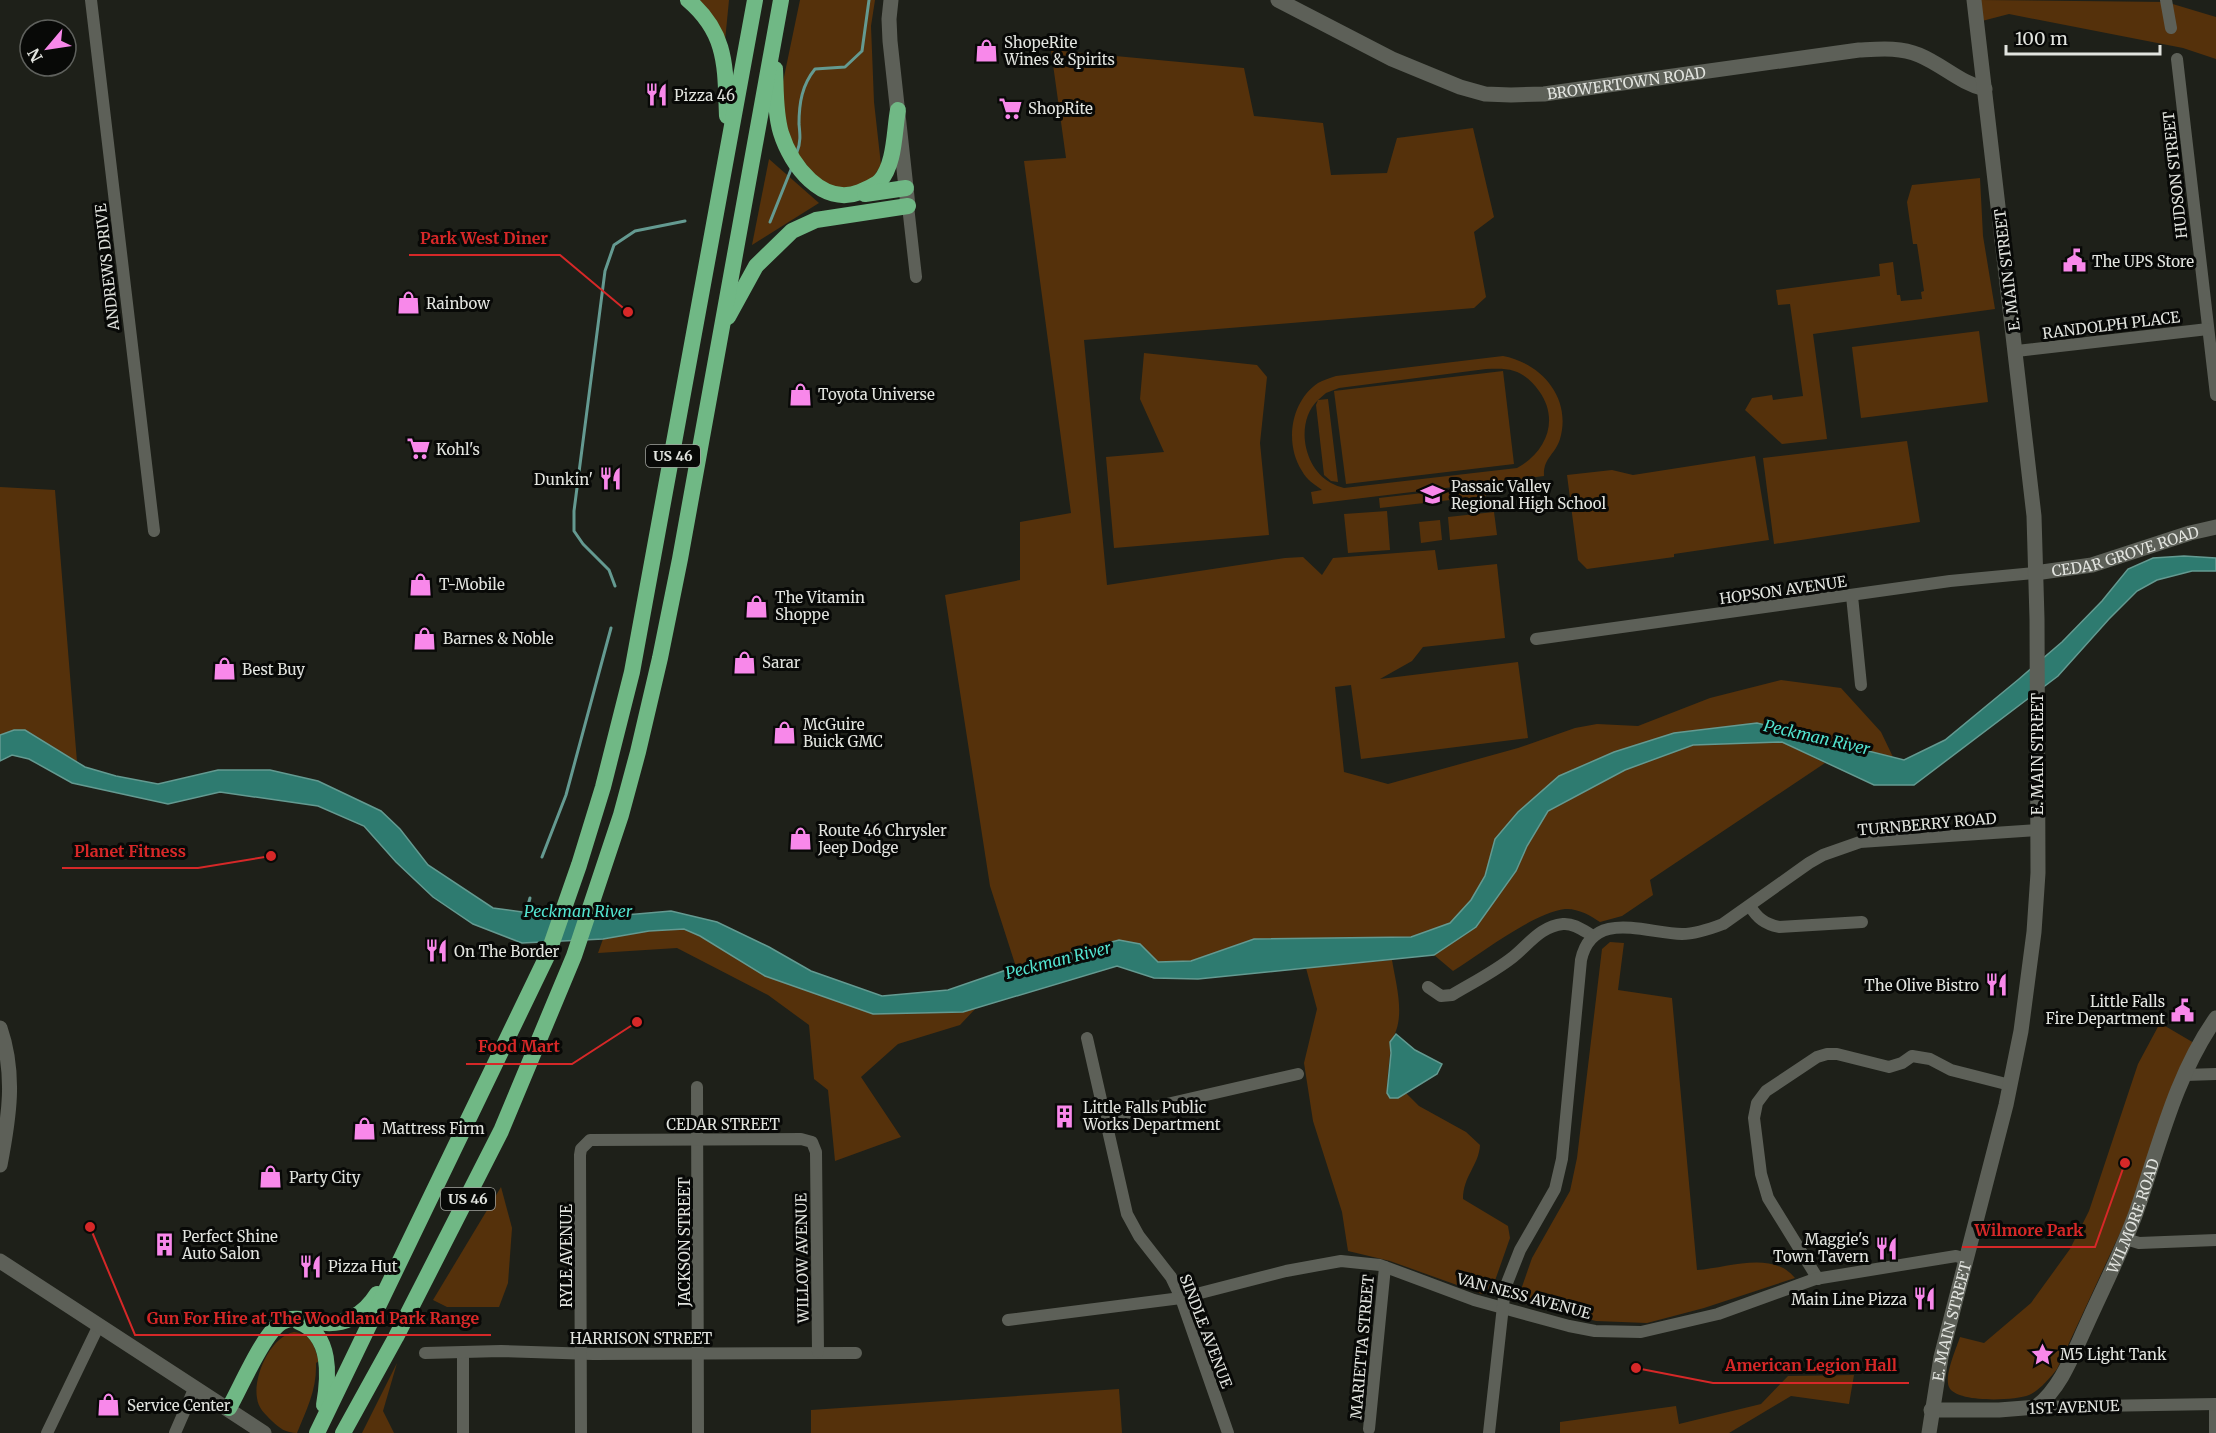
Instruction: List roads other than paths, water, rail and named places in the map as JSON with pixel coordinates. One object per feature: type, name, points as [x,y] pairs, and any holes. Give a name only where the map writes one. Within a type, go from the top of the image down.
[{"type":"highway","points":[[688,0],[709,22],[720,42],[725,73],[728,148]]},
{"type":"highway","name":"US 46","points":[[319,1428],[548,954],[603,787],[632,672],[755,0]]},
{"type":"highway","name":"US 46","points":[[343,1433],[396,1337],[501,1131],[592,907],[635,763],[660,658],[781,0]]},
{"type":"highway","points":[[774,40],[780,132],[788,151],[806,177],[832,194],[849,196],[906,188]]},
{"type":"highway","points":[[849,196],[880,181],[890,163],[898,110]]},
{"type":"highway","points":[[720,334],[756,266],[792,231],[816,220],[908,206]]},
{"type":"highway","points":[[229,1408],[270,1333],[282,1323],[293,1319],[328,1324],[345,1321],[358,1315],[374,1298],[411,1237]]},
{"type":"highway","points":[[293,1319],[309,1327],[320,1340],[324,1350],[328,1380],[319,1428]]},
{"type":"street","name":"ANDREWS DRIVE","points":[[91,0],[154,531]]},
{"type":"street","points":[[891,0],[890,41],[916,277]]},
{"type":"street","name":"BROWERTOWN ROAD","points":[[1278,0],[1392,59],[1434,77],[1485,94],[1544,94],[1848,51],[1886,49],[1903,50],[1919,55],[1966,84],[1985,89]]},
{"type":"street","name":"E. MAIN STREET","points":[[1929,1433],[1941,1357],[2010,1085],[2021,1031],[2034,932],[2038,873],[2034,516],[2017,351],[1974,0]]},
{"type":"street","points":[[2166,0],[2171,28]]},
{"type":"street","name":"HUDSON STREET","points":[[2177,59],[2216,395]]},
{"type":"street","name":"RANDOLPH PLACE","points":[[2017,351],[2208,329]]},
{"type":"street","name":"CEDAR GROVE ROAD","points":[[2035,573],[2092,565],[2190,533],[2216,527]]},
{"type":"street","name":"HOPSON AVENUE","points":[[1536,639],[1950,581],[2035,573]]},
{"type":"street","points":[[1852,596],[1861,686]]},
{"type":"street","name":"TURNBERRY ROAD","points":[[1593,936],[1605,928],[1682,934],[1695,933],[1723,924],[1809,863],[1833,851],[1860,842],[2038,830]]},
{"type":"street","points":[[1750,906],[1759,919],[1779,927],[1862,922]]},
{"type":"street","points":[[1428,987],[1441,996],[1452,995],[1512,958],[1538,934],[1552,926],[1566,923],[1593,936],[1584,949],[1581,960],[1563,1159],[1555,1189],[1520,1250],[1505,1288],[1489,1433]]},
{"type":"street","name":"WILMORE ROAD","points":[[2036,1407],[2045,1400],[2058,1383],[2126,1239],[2185,1075],[2200,1043],[2216,1018]]},
{"type":"street","points":[[0,1028],[11,1081],[10,1110],[0,1165]]},
{"type":"street","name":"SINDLE AVENUE","points":[[1087,1038],[1131,1224],[1171,1277],[1181,1299],[1228,1433]]},
{"type":"street","points":[[1818,1279],[1768,1198],[1761,1174],[1754,1118],[1757,1103],[1766,1091],[1816,1057],[1827,1054],[1837,1054],[1889,1067],[1902,1063],[1912,1056],[1929,1059],[1951,1070],[2010,1085]]},
{"type":"street","points":[[1106,1118],[1298,1074]]},
{"type":"street","points":[[2185,1075],[2216,1074]]},
{"type":"street","name":"JACKSON STREET","points":[[697,1086],[699,1433]]},
{"type":"street","name":"CEDAR STREET","points":[[611,1139],[806,1140],[812,1142],[815,1148],[816,1163]]},
{"type":"street","name":"RYLE AVENUE","points":[[581,1433],[580,1155],[581,1149],[590,1140],[611,1139]]},
{"type":"street","name":"WILLOW AVENUE","points":[[816,1163],[818,1352]]},
{"type":"street","points":[[2126,1239],[2139,1243],[2216,1240]]},
{"type":"street","name":"VAN NESS AVENUE","points":[[1008,1320],[1181,1299],[1286,1271],[1341,1261],[1385,1267],[1502,1308],[1595,1331],[1641,1332],[1718,1314],[1818,1279],[1956,1256],[1966,1259]]},
{"type":"street","points":[[0,1261],[229,1408],[264,1433]]},
{"type":"street","name":"MARIETTA STREET","points":[[1370,1429],[1385,1267]]},
{"type":"street","points":[[47,1433],[99,1325]]},
{"type":"street","name":"HARRISON STREET","points":[[425,1353],[501,1351],[581,1354],[856,1353]]},
{"type":"street","points":[[463,1352],[463,1433]]},
{"type":"street","points":[[175,1433],[195,1387]]},
{"type":"street","points":[[2215,1404],[2215,1433]]},
{"type":"street","name":"1ST AVENUE","points":[[1931,1410],[2215,1404]]},
{"type":"water","name":"Peckman River","points":[[2184,556],[2216,558],[2216,571],[2192,571],[2157,580],[2137,591],[2058,676],[1914,785],[1874,785],[1782,742],[1693,745],[1625,770],[1548,811],[1527,846],[1516,871],[1476,927],[1434,955],[1198,979],[1154,978],[1117,966],[963,1012],[873,1014],[765,976],[700,936],[684,929],[649,931],[603,939],[522,943],[473,924],[433,897],[396,862],[364,826],[318,806],[220,792],[168,804],[72,783],[29,759],[12,755],[0,761],[0,735],[14,730],[25,730],[85,767],[158,784],[218,770],[270,770],[318,781],[381,811],[400,829],[428,865],[493,908],[537,914],[614,916],[671,911],[717,922],[769,947],[811,971],[882,996],[948,990],[1006,970],[1119,940],[1140,944],[1158,962],[1191,961],[1254,939],[1411,937],[1450,923],[1471,900],[1485,876],[1495,839],[1518,812],[1559,776],[1614,752],[1674,733],[1757,723],[1904,760],[1945,740],[2019,679],[2062,642],[2102,601],[2128,569],[2153,558]]},
{"type":"water","points":[[1396,1034],[1415,1050],[1442,1064],[1437,1074],[1398,1098],[1390,1098],[1387,1093],[1390,1042]]},
{"type":"waterway","points":[[797,152],[800,141],[799,116],[807,81],[815,69],[845,67],[862,51],[869,0]]},
{"type":"waterway","points":[[770,222],[792,167]]},
{"type":"waterway","points":[[615,586],[609,570],[583,544],[574,531],[574,511],[605,271],[614,245],[635,231],[685,221]]},
{"type":"waterway","points":[[542,857],[566,795],[611,628]]},
{"type":"waterway","name":"Peckman River","points":[[523,915],[530,898]]},
{"type":"place","name":"ShopeRite Wines & Spirits","points":[[986,51]]},
{"type":"place","name":"Pizza 46","points":[[656,95]]},
{"type":"place","name":"ShopRite","points":[[1010,108]]},
{"type":"place","name":"The UPS Store","points":[[2074,261]]},
{"type":"place","name":"Rainbow","points":[[408,303]]},
{"type":"place","name":"Park West Diner","points":[[628,312]]},
{"type":"place","name":"Toyota Universe","points":[[800,394]]},
{"type":"place","name":"Kohl's","points":[[418,449]]},
{"type":"place","name":"Dunkin'","points":[[611,479]]},
{"type":"place","name":"Passaic Valley Regional High School","points":[[1433,495]]},
{"type":"place","name":"T-Mobile","points":[[421,584]]},
{"type":"place","name":"The Vitamin Shoppe","points":[[757,606]]},
{"type":"place","name":"Barnes & Noble","points":[[425,638]]},
{"type":"place","name":"Sarar","points":[[744,662]]},
{"type":"place","name":"Best Buy","points":[[224,669]]},
{"type":"place","name":"McGuire Buick GMC","points":[[785,733]]},
{"type":"place","name":"Route 46 Chrysler Jeep Dodge","points":[[800,839]]},
{"type":"place","name":"Planet Fitness","points":[[271,856]]},
{"type":"place","name":"On The Border","points":[[436,951]]},
{"type":"place","name":"The Olive Bistro","points":[[1997,985]]},
{"type":"place","name":"Little Falls Fire Department","points":[[2183,1010]]},
{"type":"place","name":"Food Mart","points":[[637,1022]]},
{"type":"place","name":"Little Falls Public Works Department","points":[[1065,1116]]},
{"type":"place","name":"Mattress Firm","points":[[364,1128]]},
{"type":"place","name":"Wilmore Park","points":[[2125,1163]]},
{"type":"place","name":"Party City","points":[[271,1177]]},
{"type":"place","name":"Gun For Hire at The Woodland Park Range","points":[[90,1227]]},
{"type":"place","name":"Perfect Shine Auto Salon","points":[[164,1245]]},
{"type":"place","name":"Maggie's Town Tavern","points":[[1887,1248]]},
{"type":"place","name":"Pizza Hut","points":[[310,1266]]},
{"type":"place","name":"Main Line Pizza","points":[[1925,1299]]},
{"type":"place","name":"M5 Light Tank","points":[[2042,1354]]},
{"type":"place","name":"American Legion Hall","points":[[1636,1368]]},
{"type":"place","name":"Service Center","points":[[109,1405]]}]
